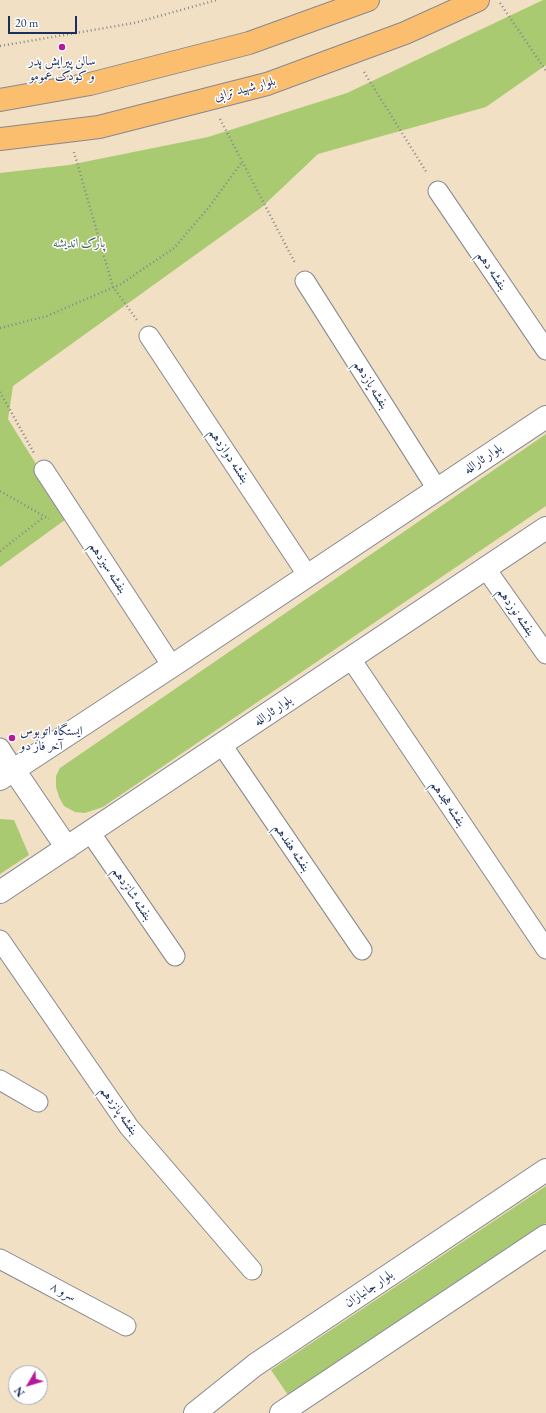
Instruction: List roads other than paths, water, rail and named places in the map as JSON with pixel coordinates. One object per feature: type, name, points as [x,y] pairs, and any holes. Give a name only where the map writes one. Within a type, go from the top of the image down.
[{"type":"main road","points":[[0,100],[90,84],[249,43],[368,0]]},
{"type":"main road","name":"بلوار شهید ترابی","points":[[0,139],[99,127],[267,84],[405,33],[478,0]]},
{"type":"street","name":"بنفشه دهم","points":[[438,191],[546,350]]},
{"type":"street","name":"بنفشه یازدهم","points":[[305,281],[437,489]]},
{"type":"street","name":"بنفشه دوازدهم","points":[[149,336],[308,576]]},
{"type":"street","name":"بلوار ثارالله","points":[[7,775],[546,417]]},
{"type":"street","name":"بنفشه سیزدهم","points":[[44,470],[172,666]]},
{"type":"street","name":"بلوار ثارالله","points":[[0,892],[546,528]]},
{"type":"street","name":"بنفشه نوزدهم","points":[[486,569],[546,654]]},
{"type":"street","name":"بنفشه هجدهم","points":[[351,659],[546,949]]},
{"type":"street","name":"بنفشه هفدهم","points":[[222,745],[362,950]]},
{"type":"street","points":[[0,748],[7,775],[67,848]]},
{"type":"street","name":"بنفشه شانزدهم","points":[[90,832],[174,956]]},
{"type":"street","name":"بنفشه پانزدهم","points":[[0,940],[129,1127],[252,1270]]},
{"type":"street","points":[[0,1080],[38,1102]]},
{"type":"street","name":"بلوار جانبازان","points":[[195,1413],[255,1365],[546,1170]]},
{"type":"street","points":[[281,1413],[546,1236]]},
{"type":"street","name":"سرو ۸","points":[[0,1259],[126,1326]]},
{"type":"place","name":"سالن پیرایش پدر و کودک عمومو","points":[[62,47]]},
{"type":"place","name":"ایستگاه اتوبوس آخر فاز دو","points":[[12,738]]},
{"type":"park label","name":"پارک اندیشه","points":[[79,243]]}]
